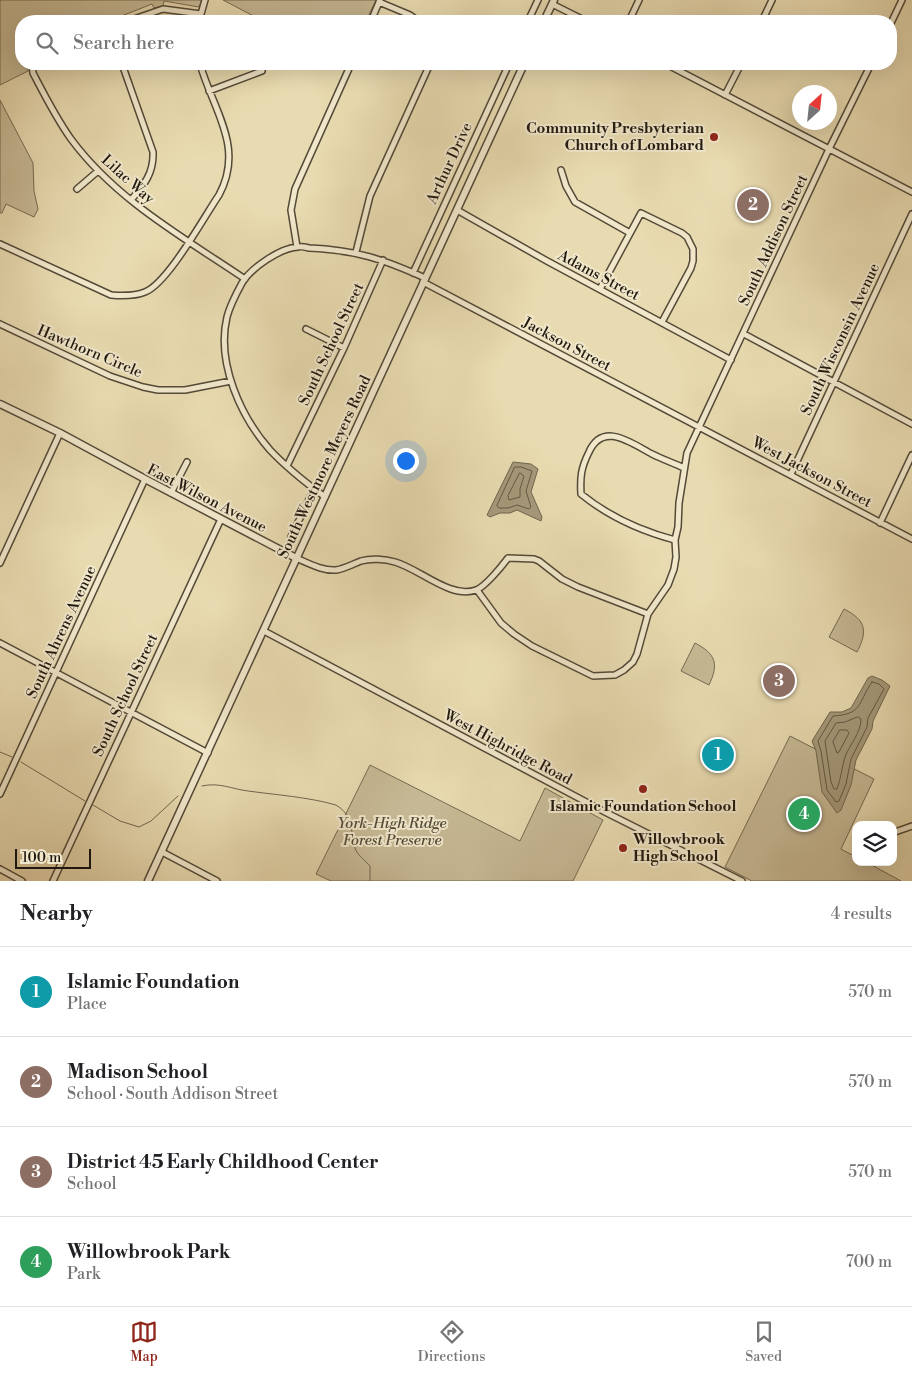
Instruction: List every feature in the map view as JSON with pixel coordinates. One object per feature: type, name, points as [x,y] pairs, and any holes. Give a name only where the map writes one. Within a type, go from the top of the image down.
[{"type":"street","points":[[144,15],[162,8],[201,14],[205,0]]},
{"type":"street","points":[[531,15],[538,0]]},
{"type":"street","points":[[632,15],[639,0]]},
{"type":"street","points":[[765,15],[772,0]]},
{"type":"street","points":[[895,15],[902,0]]},
{"type":"street","points":[[373,15],[380,1],[410,15]]},
{"type":"street","points":[[546,15],[551,1],[576,15]]},
{"type":"street","name":"Lilac Way","points":[[33,70],[55,115],[74,143],[98,170],[147,214],[244,279]]},
{"type":"street","points":[[124,70],[152,144],[154,160],[149,178],[131,200]]},
{"type":"street","points":[[0,244],[106,293],[123,296],[146,292],[161,281],[219,195],[229,169],[230,157],[226,133],[202,70]]},
{"type":"street","points":[[325,497],[287,466],[270,449],[253,427],[231,382],[224,332],[229,310],[244,279],[269,258],[297,246],[292,216],[295,189],[348,70]]},
{"type":"street","points":[[356,252],[370,196],[427,70]]},
{"type":"street","name":"Arthur Drive","points":[[413,273],[506,70]]},
{"type":"street","name":"South Westmore Meyers Road","points":[[148,881],[521,70]]},
{"type":"street","points":[[677,70],[912,192]]},
{"type":"street","points":[[725,95],[738,70]]},
{"type":"street","name":"South Addison Street","points":[[477,590],[501,623],[514,634],[532,646],[593,676],[615,675],[632,662],[637,654],[648,614],[671,577],[675,561],[675,540],[687,453],[829,149],[868,70]]},
{"type":"street","points":[[209,91],[262,71]]},
{"type":"street","points":[[77,190],[98,170]]},
{"type":"street","points":[[561,170],[566,186],[575,202],[630,233]]},
{"type":"street","name":"Adams Street","points":[[456,210],[546,261],[731,360]]},
{"type":"street","points":[[600,289],[641,213],[682,233],[687,237],[694,249],[693,261],[662,322]]},
{"type":"street","name":"South Wisconsin Avenue","points":[[791,474],[912,214]]},
{"type":"street","name":"Jackson Street","points":[[297,246],[356,252],[384,260],[413,273],[659,407],[700,426]]},
{"type":"street","name":"South School Street","points":[[287,466],[384,260]]},
{"type":"street","name":"Hawthorn Circle","points":[[0,324],[110,376],[136,385],[174,390],[202,388],[231,382]]},
{"type":"street","points":[[306,329],[344,348]]},
{"type":"street","points":[[744,334],[912,424]]},
{"type":"street","name":"East Wilson Avenue","points":[[0,404],[60,433],[296,558],[324,569],[336,570],[364,560],[393,561],[409,567],[452,590],[462,592],[477,590]]},
{"type":"street","name":"West Jackson Street","points":[[700,426],[912,539]]},
{"type":"street","points":[[0,563],[60,433]]},
{"type":"street","points":[[675,540],[646,532],[595,506],[581,494],[581,470],[590,449],[604,436],[622,438],[684,468]]},
{"type":"street","points":[[880,523],[912,455]]},
{"type":"street","points":[[171,493],[188,462]]},
{"type":"street","name":"South Ahrens Avenue","points":[[0,794],[144,479]]},
{"type":"street","points":[[291,537],[314,489]]},
{"type":"street","name":"South School Street","points":[[53,881],[221,519]]},
{"type":"street","points":[[477,590],[490,580],[508,558],[528,558],[539,561],[562,579],[578,587],[648,614]]},
{"type":"street","name":"West Highridge Road","points":[[264,631],[605,812],[742,881]]},
{"type":"street","points":[[0,643],[208,753]]},
{"type":"street","points":[[897,831],[912,826]]},
{"type":"street","points":[[162,852],[217,881]]},
{"type":"street","points":[[0,869],[22,881]]},
{"type":"green space","points":[[0,0],[202,0],[199,7],[164,1],[163,6],[154,8],[152,4],[124,15],[15,15],[15,70],[28,71],[0,85]]},
{"type":"green space","points":[[223,0],[376,0],[369,15],[252,15]]},
{"type":"green space","points":[[0,100],[33,163],[34,191],[38,209],[34,217],[6,204],[2,213],[0,213]]},
{"type":"green space","points":[[844,609],[857,617],[863,627],[863,638],[857,652],[829,637]]},
{"type":"green space","points":[[695,643],[707,651],[714,660],[714,671],[709,685],[681,671]]},
{"type":"green space","points":[[790,736],[874,779],[854,821],[852,821],[852,826],[841,849],[852,855],[852,866],[873,866],[901,881],[752,881],[725,867]]},
{"type":"green space","name":"York-High Ridge Forest Preserve","points":[[370,765],[520,841],[545,788],[603,820],[573,881],[331,881],[316,874]]},
{"type":"water","points":[[513,462],[531,464],[538,469],[531,492],[542,517],[541,521],[517,510],[490,517],[487,515]]},
{"type":"water","points":[[872,676],[890,686],[873,721],[872,729],[856,760],[851,785],[841,810],[837,813],[822,792],[816,751],[812,741],[830,712],[842,712],[851,708],[868,678]]},
{"type":"waterway","points":[[0,752],[12,757]]},
{"type":"waterway","points":[[21,762],[85,801]]},
{"type":"waterway","points":[[202,786],[220,785],[336,805],[342,809],[349,819],[356,851],[370,866],[370,881]]},
{"type":"waterway","points":[[93,805],[120,821],[139,827],[151,821],[178,796]]},
{"type":"place","name":"Community Presbyterian Church of Lombard","points":[[714,137]]},
{"type":"place","name":"Madison School","points":[[753,205]]},
{"type":"place","name":"District 45 Early Childhood Center","points":[[779,681]]},
{"type":"place","name":"Islamic Foundation","points":[[718,755]]},
{"type":"place","name":"Islamic Foundation School","points":[[643,789]]},
{"type":"place","name":"Willowbrook Park","points":[[804,814]]},
{"type":"place","name":"Willowbrook High School","points":[[623,848]]}]
